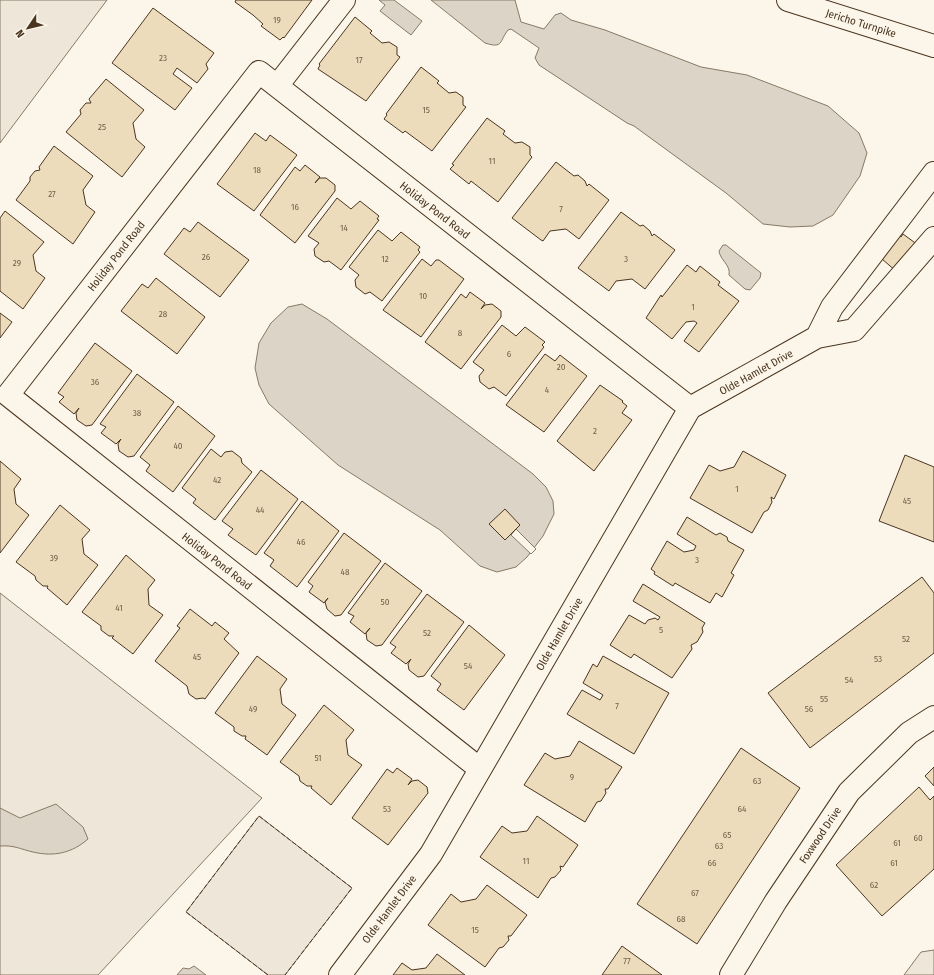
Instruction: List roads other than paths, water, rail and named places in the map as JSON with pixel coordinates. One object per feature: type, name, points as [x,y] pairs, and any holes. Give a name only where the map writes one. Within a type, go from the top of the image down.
[{"type":"street","points":[[277,86],[344,0]]},
{"type":"street","name":"Jericho Turnpike","points":[[788,0],[934,46]]},
{"type":"street","name":"Holiday Pond Road","points":[[480,769],[8,395],[259,72],[690,408]]},
{"type":"street","points":[[817,337],[832,307],[934,173]]},
{"type":"street","name":"Olde Hamlet Drive","points":[[340,975],[431,854],[690,408],[817,337],[854,330],[934,238]]},
{"type":"street","name":"Foxwood Drive","points":[[731,975],[776,901],[849,792],[909,733],[934,716]]}]
